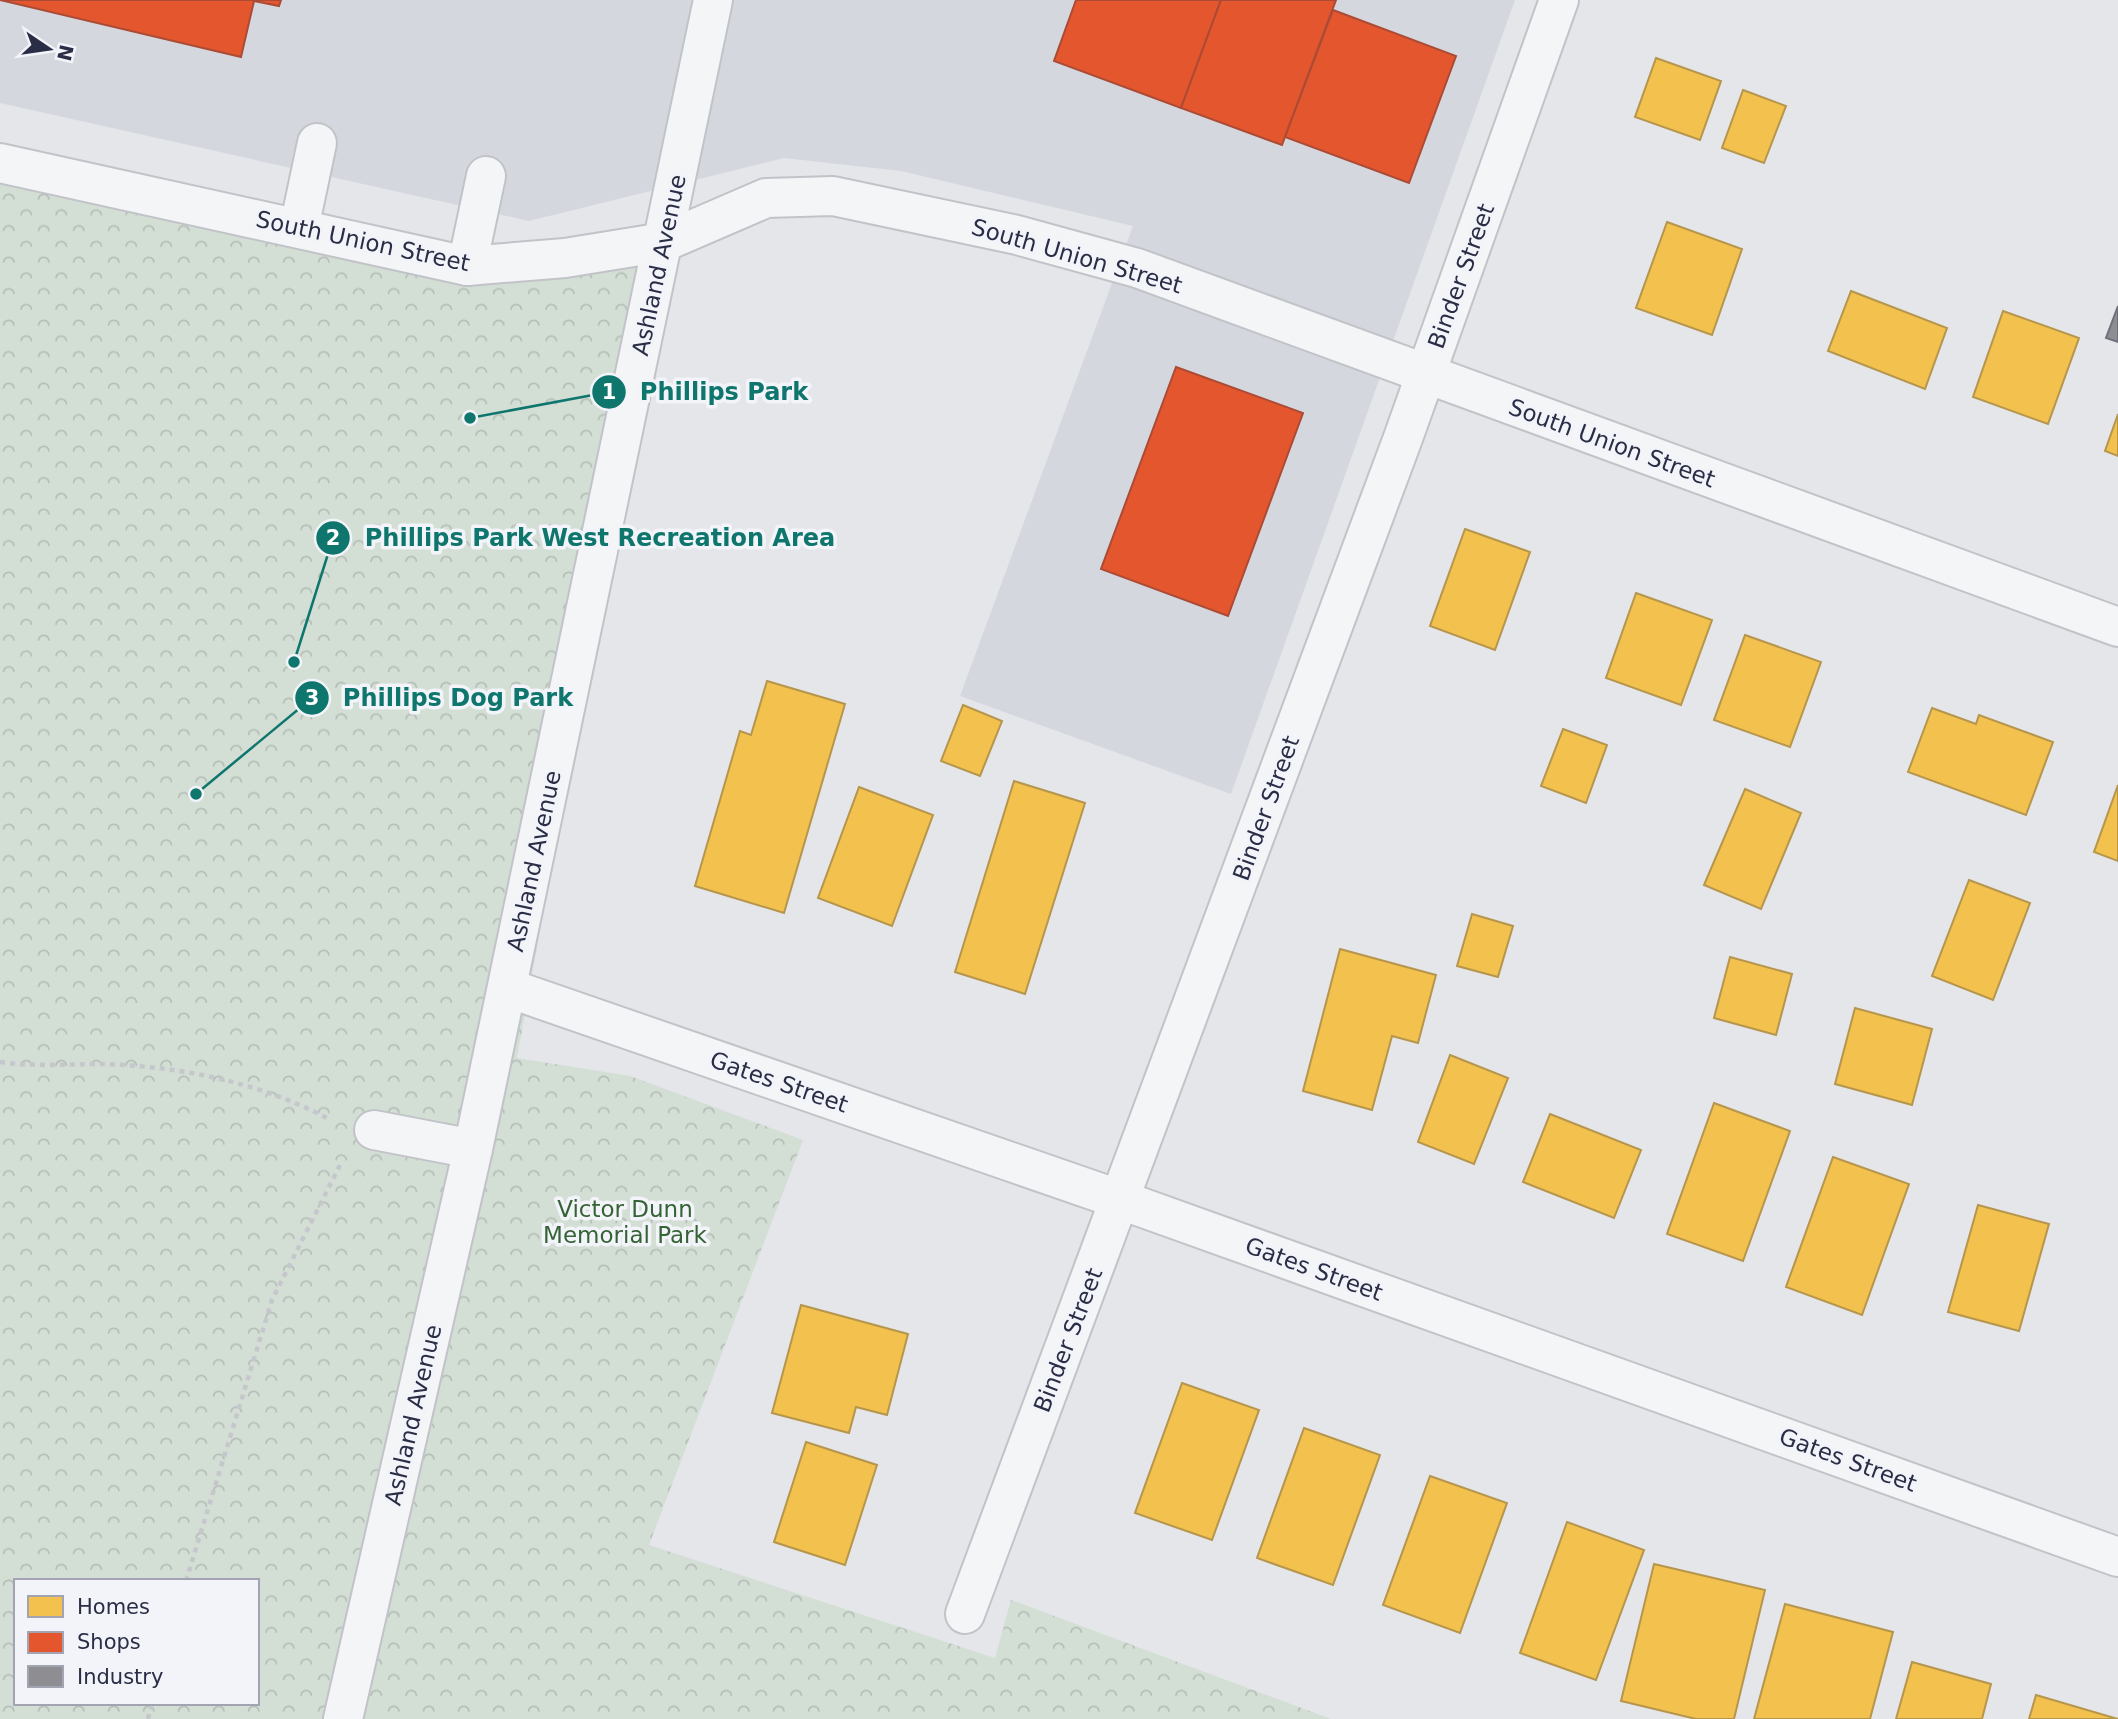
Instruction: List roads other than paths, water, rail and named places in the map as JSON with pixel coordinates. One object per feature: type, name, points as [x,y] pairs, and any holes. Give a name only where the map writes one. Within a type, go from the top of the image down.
[{"type":"street","name":"Ashland Avenue","points":[[343,1719],[508,988],[713,0]]},
{"type":"street","name":"Binder Street","points":[[965,1614],[1121,1200],[1425,375],[1559,0]]},
{"type":"street","points":[[299,228],[317,143]]},
{"type":"street","name":"South Union Street","points":[[0,163],[467,266],[565,258],[664,242],[766,198],[833,196],[1017,235],[1136,268],[2118,627]]},
{"type":"street","points":[[467,266],[485,176]]},
{"type":"street","name":"Gates Street","points":[[508,988],[1121,1200],[2118,1557]]},
{"type":"street","points":[[370,1134],[473,1149]]},
{"type":"place","name":"Phillips Park","points":[[470,418]]},
{"type":"place","name":"Phillips Park West Recreation Area","points":[[294,662]]},
{"type":"place","name":"Phillips Dog Park","points":[[196,794]]},
{"type":"park label","name":"Victor Dunn Memorial Park","points":[[625,1222]]}]
